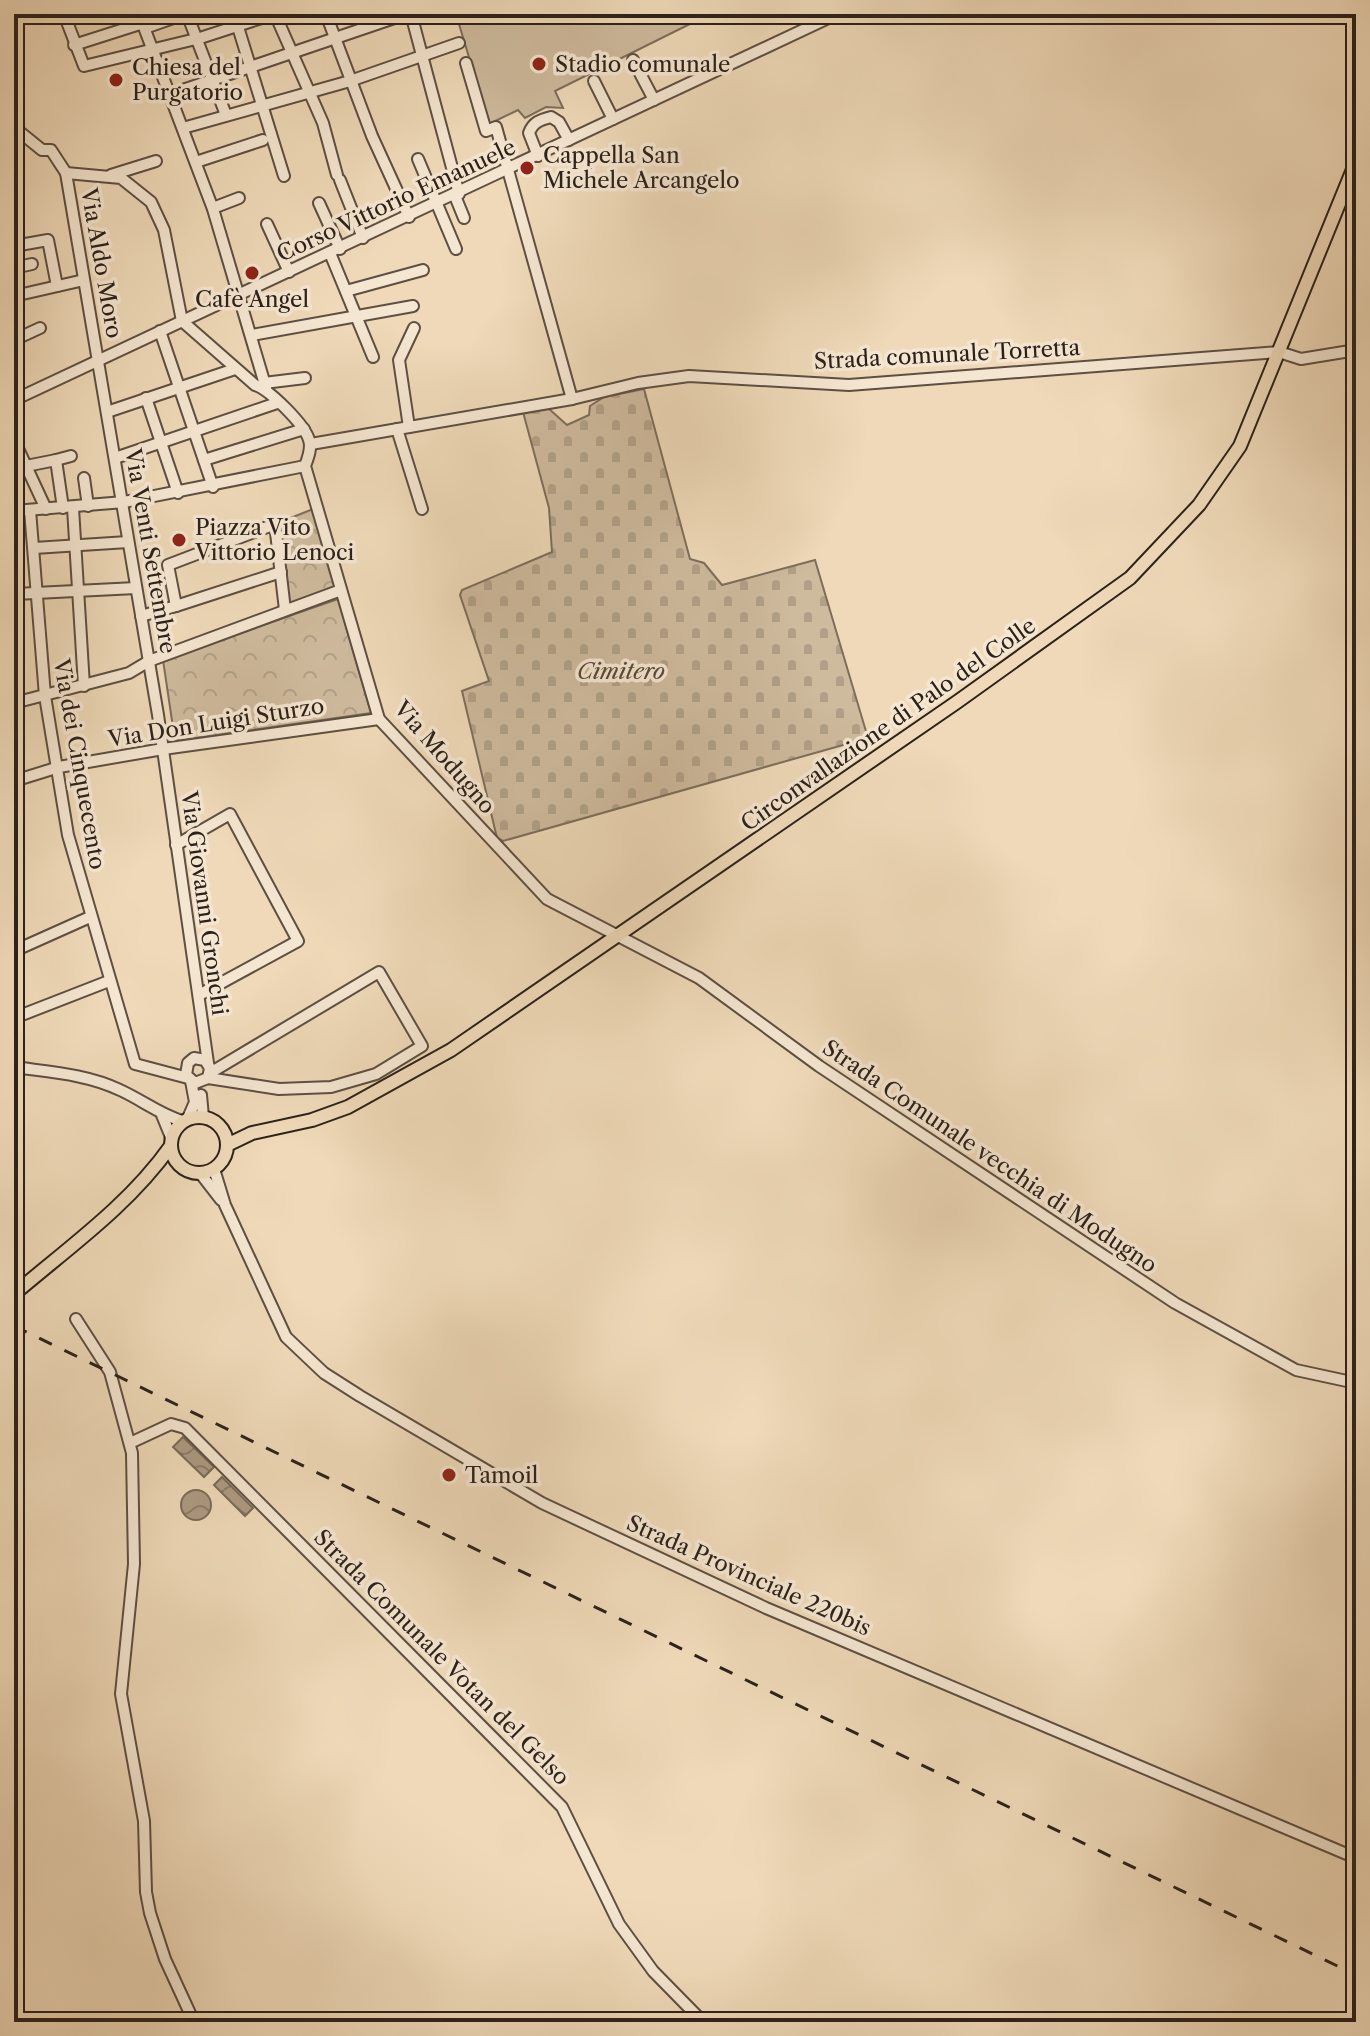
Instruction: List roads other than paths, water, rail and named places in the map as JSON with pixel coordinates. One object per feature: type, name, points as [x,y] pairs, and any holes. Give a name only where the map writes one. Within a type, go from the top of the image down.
[{"type":"main road","name":"Circonvallazione di Palo del Colle","points":[[252,1133],[312,1120],[395,1084],[451,1050],[957,702],[1130,578],[1199,505],[1240,446],[1356,162]]},
{"type":"main road","points":[[18,1290],[153,1172],[185,1120],[203,1117],[222,1128],[252,1133]]},
{"type":"main road","points":[[153,1172],[178,1165],[200,1173],[214,1169],[221,1163],[227,1145],[222,1128]]},
{"type":"main road","points":[[227,1145],[252,1133]]},
{"type":"main road","points":[[171,1142],[178,1165]]},
{"type":"street","points":[[64,14],[84,66],[197,39],[274,14],[311,92],[338,178],[363,238]]},
{"type":"street","points":[[74,45],[143,22],[186,14],[226,115]]},
{"type":"street","points":[[326,14],[350,81],[409,217]]},
{"type":"street","points":[[171,94],[408,14],[425,56],[464,218]]},
{"type":"street","name":"Corso Vittorio Emanuele","points":[[14,400],[457,195],[837,14]]},
{"type":"street","points":[[14,511],[124,502],[213,487],[305,466],[311,444],[304,429],[277,403],[265,386],[241,294],[213,208],[143,22]]},
{"type":"street","points":[[238,27],[284,176]]},
{"type":"street","points":[[183,128],[350,81],[459,43]]},
{"type":"street","points":[[633,60],[654,100]]},
{"type":"street","points":[[466,63],[486,131],[496,127],[572,399]]},
{"type":"street","points":[[594,81],[613,119]]},
{"type":"street","points":[[538,156],[529,133],[532,125],[541,120],[551,117],[559,122],[569,140]]},
{"type":"street","points":[[14,132],[21,133],[42,150],[51,150],[66,173],[109,175],[156,161]]},
{"type":"street","points":[[196,162],[263,140]]},
{"type":"street","points":[[418,159],[456,249]]},
{"type":"street","name":"Via Aldo Moro","points":[[66,173],[98,360]]},
{"type":"street","points":[[109,175],[136,187],[151,202],[168,245],[182,321],[255,385],[305,378]]},
{"type":"street","points":[[213,208],[239,198]]},
{"type":"street","points":[[319,203],[346,291],[373,357]]},
{"type":"street","points":[[267,224],[289,272]]},
{"type":"street","points":[[14,246],[48,240],[57,286]]},
{"type":"street","points":[[14,268],[32,264]]},
{"type":"street","points":[[346,291],[423,270]]},
{"type":"street","points":[[14,296],[84,280]]},
{"type":"street","points":[[252,335],[413,306]]},
{"type":"street","points":[[15,336],[40,328]]},
{"type":"street","points":[[414,328],[399,360],[403,428],[422,509]]},
{"type":"street","points":[[160,331],[213,487]]},
{"type":"street","name":"Strada comunale Torretta","points":[[311,444],[689,376],[849,385],[1279,352],[1301,359],[1356,350]]},
{"type":"street","name":"Via Venti Settembre","points":[[98,360],[163,749]]},
{"type":"street","points":[[107,412],[235,369]]},
{"type":"street","points":[[146,398],[178,493]]},
{"type":"street","points":[[115,458],[277,403]]},
{"type":"street","points":[[204,460],[304,429]]},
{"type":"street","points":[[14,440],[46,509]]},
{"type":"street","points":[[26,466],[71,456]]},
{"type":"street","points":[[56,460],[76,545],[84,686]]},
{"type":"street","name":"Via Modugno","points":[[305,466],[379,719],[512,856],[547,899],[614,937]]},
{"type":"street","points":[[84,478],[88,506]]},
{"type":"street","name":"Via dei Cinquecento","points":[[30,510],[45,696],[68,835],[135,1064],[161,1068]]},
{"type":"street","points":[[176,606],[168,565],[275,524],[285,610]]},
{"type":"street","points":[[34,548],[128,542]]},
{"type":"street","points":[[141,616],[281,572]]},
{"type":"street","points":[[15,594],[136,588]]},
{"type":"street","points":[[14,703],[129,673],[149,661],[341,590]]},
{"type":"street","name":"Via Don Luigi Sturzo","points":[[14,781],[59,767],[163,749],[379,719]]},
{"type":"street","name":"Via Giovanni Gronchi","points":[[163,749],[204,1040],[207,1074],[203,1117]]},
{"type":"street","points":[[176,845],[230,814],[298,941],[199,995]]},
{"type":"street","points":[[14,951],[90,917]]},
{"type":"street","name":"Strada Comunale vecchia di Modugno","points":[[614,937],[699,978],[819,1066],[1175,1303],[1296,1370],[1356,1383]]},
{"type":"street","points":[[161,1068],[190,1080],[207,1074],[379,972],[422,1046],[376,1074],[331,1087],[279,1089],[207,1074],[191,1061]]},
{"type":"street","points":[[14,1018],[109,981]]},
{"type":"street","points":[[14,1067],[88,1078],[118,1089],[162,1115],[185,1120],[195,1102],[190,1080],[191,1061],[204,1040]]},
{"type":"street","points":[[161,1068],[191,1061]]},
{"type":"street","points":[[162,1115],[171,1142]]},
{"type":"street","points":[[214,1169],[225,1205]]},
{"type":"street","points":[[200,1173],[225,1205]]},
{"type":"street","name":"Strada Provinciale 220bis","points":[[225,1205],[276,1320],[299,1353],[360,1396],[542,1503],[766,1608],[1356,1858]]},
{"type":"street","points":[[76,1319],[108,1368],[130,1443],[135,1537],[121,1694],[144,1821],[146,1892],[150,1913],[160,1947],[194,2022]]},
{"type":"street","name":"Strada Comunale Votan del Gelso","points":[[130,1443],[171,1424],[185,1428],[331,1571],[562,1807],[619,1924],[653,1971],[703,2022]]},
{"type":"water","points":[[183,1437],[214,1467],[204,1477],[173,1447]]},
{"type":"water","points":[[222,1477],[253,1508],[245,1516],[214,1485]]},
{"type":"water","points":[[196,1490],[207,1494],[211,1505],[207,1516],[196,1520],[185,1516],[181,1505],[185,1494]]},
{"type":"railway","points":[[14,1326],[1356,1975]]},
{"type":"place","name":"Stadio comunale","points":[[539,64]]},
{"type":"place","name":"Chiesa del Purgatorio","points":[[116,80]]},
{"type":"place","name":"Cappella San Michele Arcangelo","points":[[527,168]]},
{"type":"place","name":"Cafè Angel","points":[[252,273]]},
{"type":"place","name":"Piazza Vito Vittorio Lenoci","points":[[179,540]]},
{"type":"place","name":"Tamoil","points":[[449,1475]]},
{"type":"park label","name":"Cimitero","points":[[621,671]]}]
